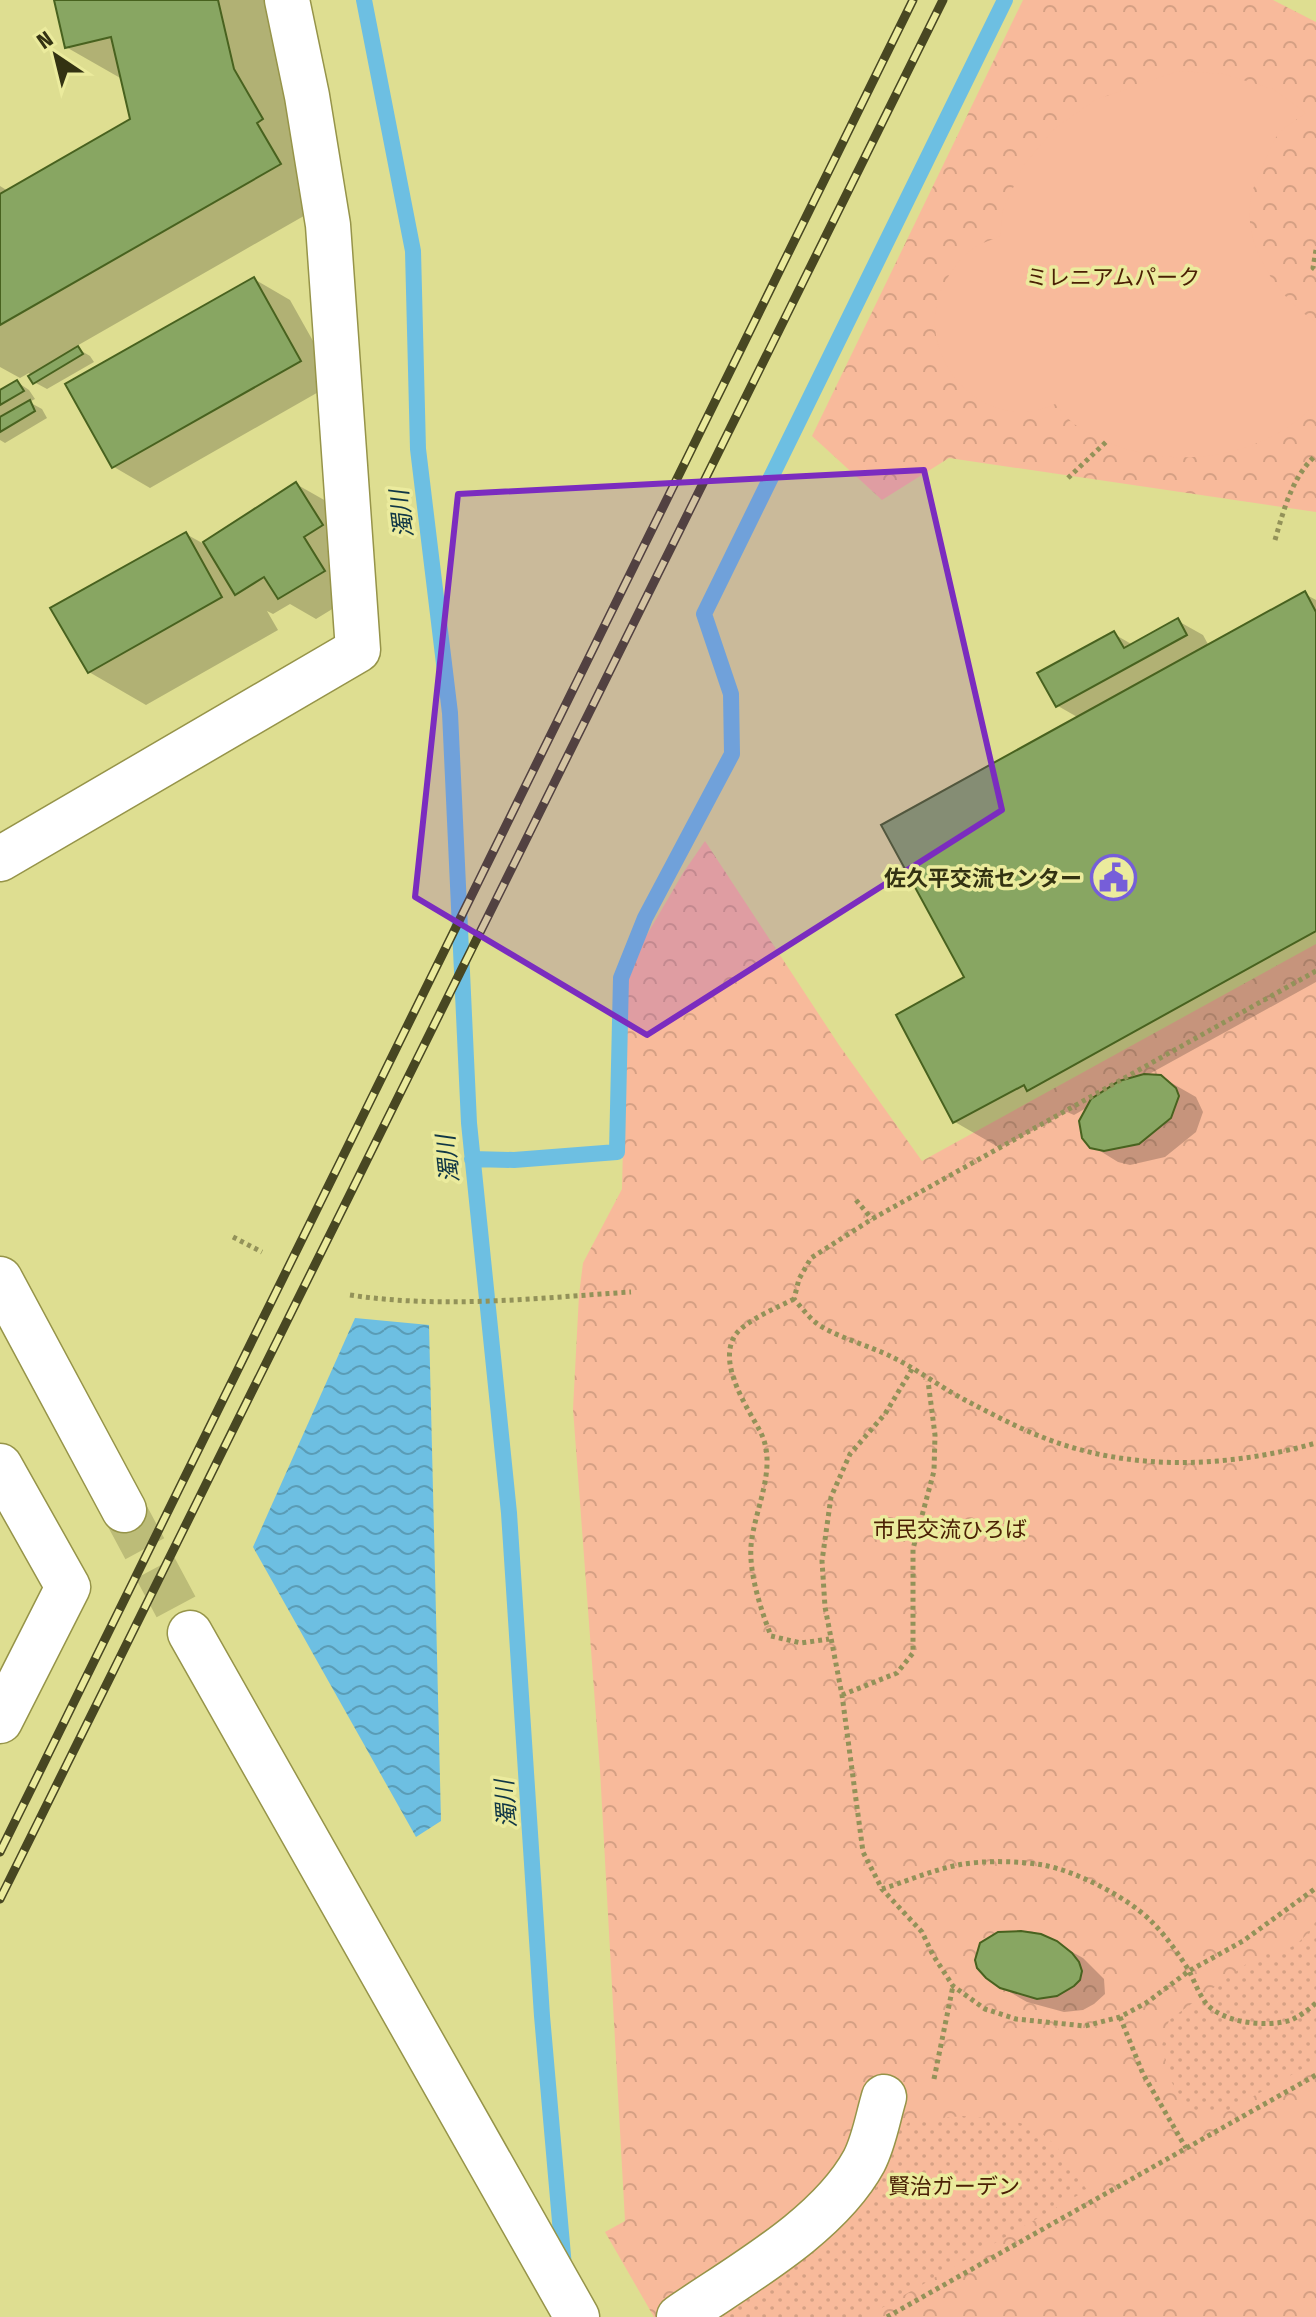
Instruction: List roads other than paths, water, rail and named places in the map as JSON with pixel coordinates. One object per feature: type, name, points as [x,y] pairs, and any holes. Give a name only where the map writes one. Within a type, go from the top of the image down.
[{"type":"street","points":[[0,859],[358,650],[328,225],[307,96],[287,0]]},
{"type":"street","points":[[0,1279],[124,1510]]},
{"type":"street","points":[[0,1466],[68,1587],[0,1721]]},
{"type":"street","points":[[190,1633],[577,2317]]},
{"type":"street","points":[[679,2317],[804,2230],[841,2196],[865,2159],[884,2097]]},
{"type":"water","points":[[355,1318],[429,1325],[441,1821],[416,1837],[253,1547]]},
{"type":"waterway","name":"濁川","points":[[364,0],[413,251],[418,449],[450,713],[469,1123],[509,1513],[542,2016],[564,2267]]},
{"type":"waterway","points":[[472,1159],[514,1160],[617,1152],[621,978],[645,918],[732,754],[731,694],[704,614],[1005,0]]},
{"type":"tunnel","points":[[124,1510],[190,1633]]},
{"type":"railway","points":[[0,1852],[913,0]]},
{"type":"railway","points":[[0,1899],[943,0]]},
{"type":"place","name":"佐久平交流センター","points":[[1113,878]]},
{"type":"park label","name":"ミレニアムパーク","points":[[1113,277]]},
{"type":"park label","name":"市民交流ひろば","points":[[950,1529]]},
{"type":"park label","name":"賢治ガーデン","points":[[954,2186]]}]
